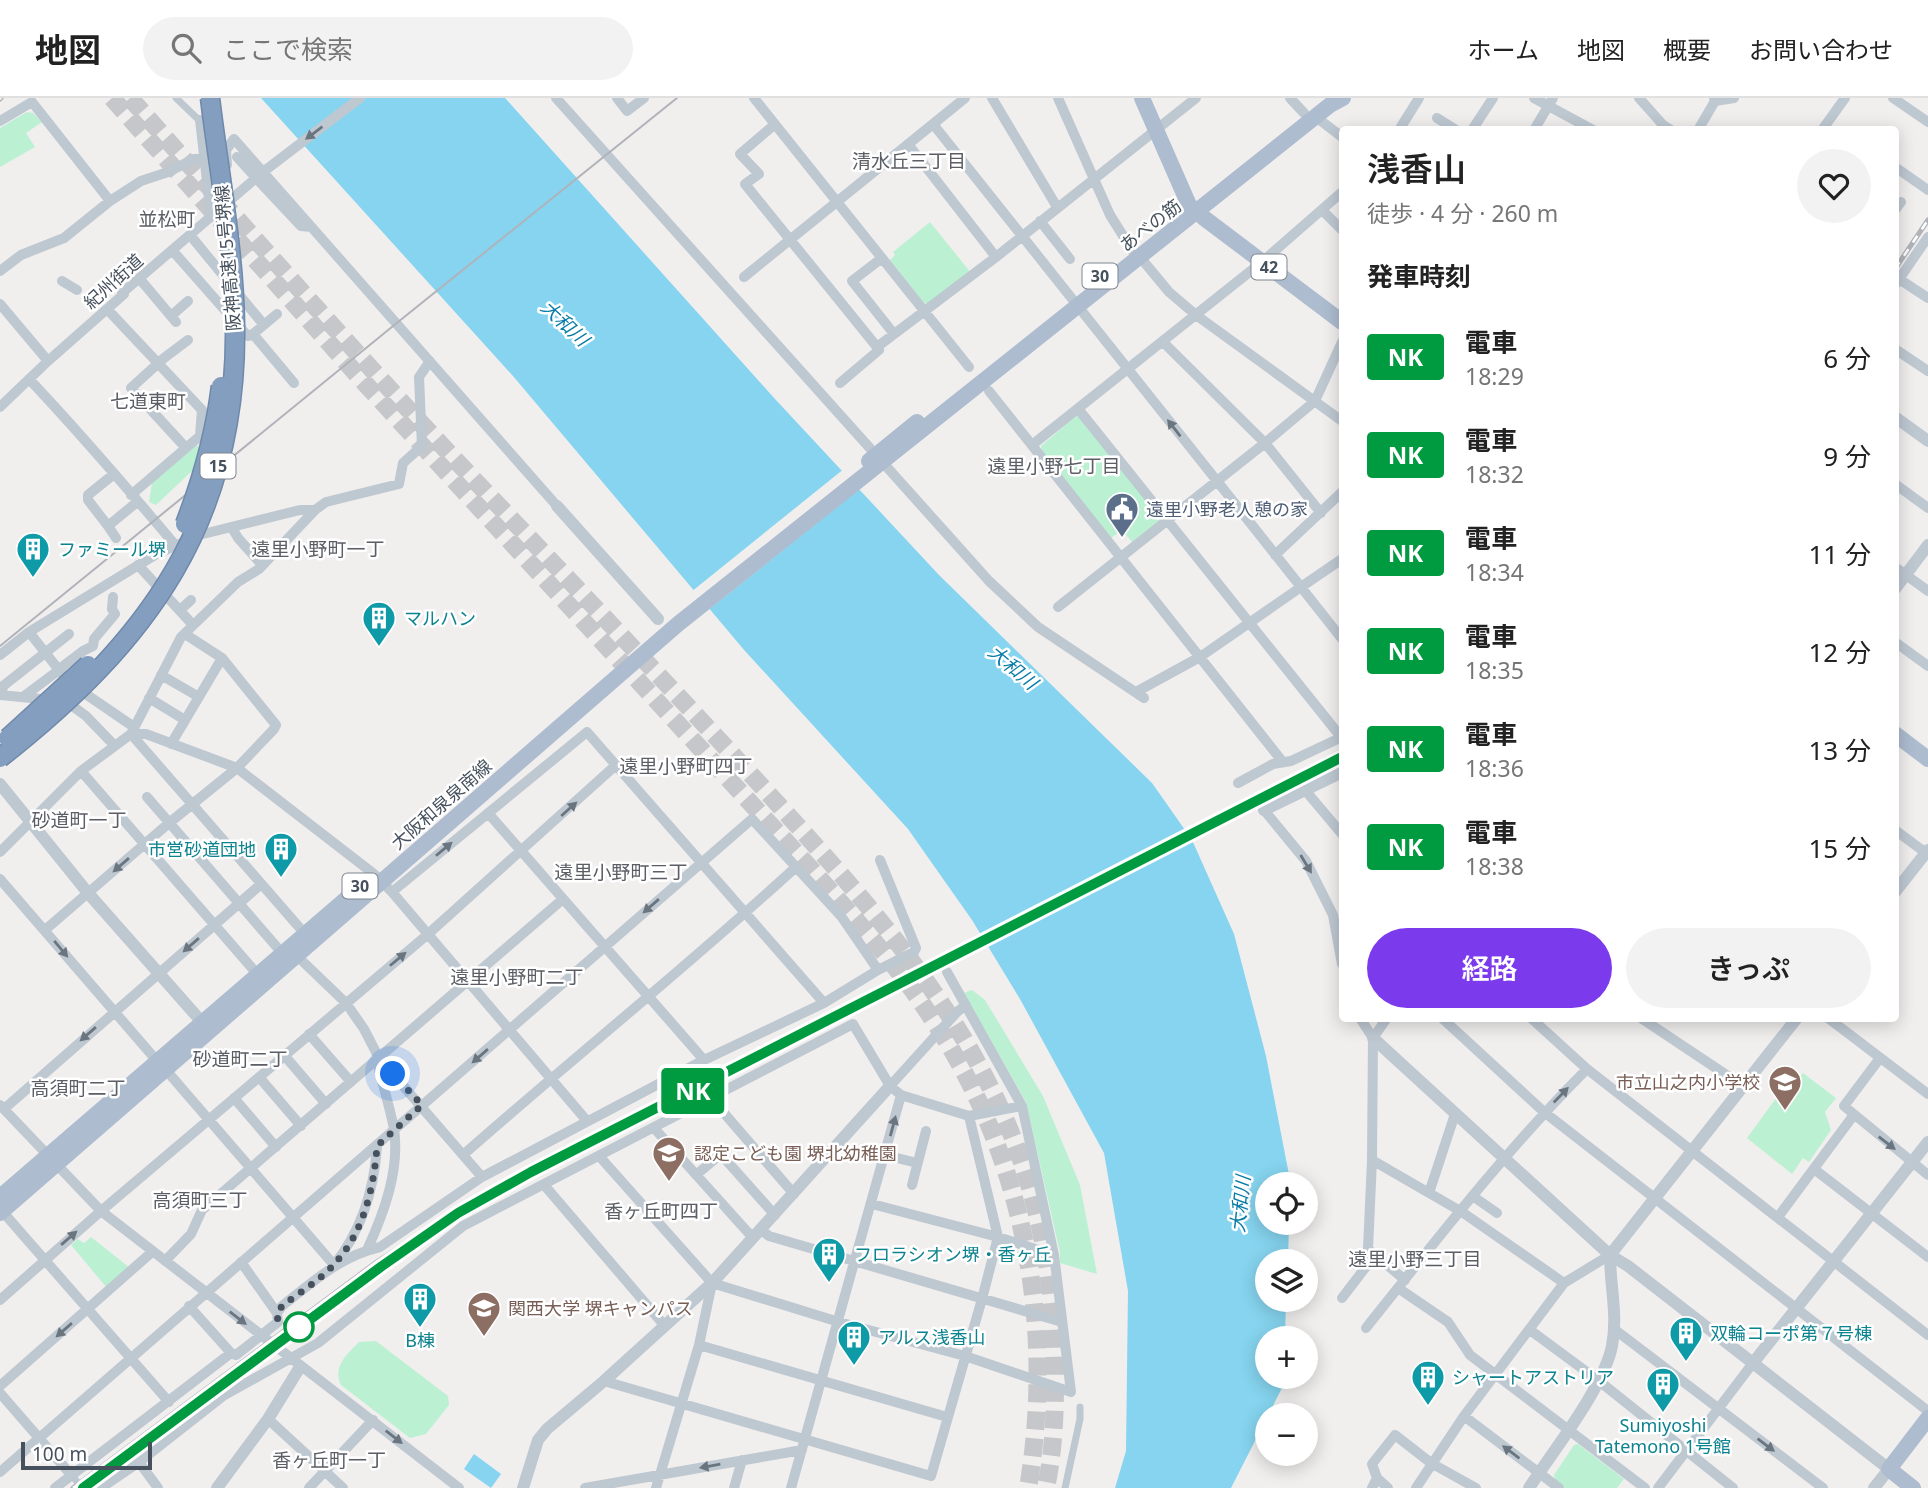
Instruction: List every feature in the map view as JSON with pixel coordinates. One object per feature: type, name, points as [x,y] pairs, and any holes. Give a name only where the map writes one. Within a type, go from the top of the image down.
[{"type":"highway","name":"阪神高速15号堺線","points":[[0,745],[78,675],[131,616],[170,555],[184,527],[201,479],[218,409],[223,324],[220,270],[198,98]]},
{"type":"highway","name":"阪神高速15号堺線","points":[[0,758],[65,705],[128,639],[175,570],[207,502],[230,412],[235,324],[231,268],[209,98]]},
{"type":"main road","name":"42","points":[[1142,98],[1193,209],[1339,320]]},
{"type":"main road","name":"あべの筋","points":[[1310,115],[1324,98]]},
{"type":"main road","name":"あべの筋","points":[[875,462],[1310,115],[1343,98]]},
{"type":"main road","name":"大阪和泉泉南線","points":[[1,1207],[52,1159],[290,955],[382,883],[668,623],[875,462]]},
{"type":"main road","points":[[1899,737],[1928,759]]},
{"type":"main road","name":"大阪和泉泉南線","points":[[206,1027],[258,975],[290,955],[304,934],[382,883]]},
{"type":"main road","points":[[1913,1488],[1889,1469],[1928,1418]]},
{"type":"street","points":[[176,98],[200,120],[232,142],[262,172],[557,506],[668,623]]},
{"type":"street","name":"紀州街道","points":[[0,407],[139,278],[262,172],[360,98]]},
{"type":"street","points":[[556,98],[875,462],[989,581],[1038,627],[1140,695],[1339,561]]},
{"type":"street","points":[[617,98],[626,111],[644,98]]},
{"type":"street","points":[[754,98],[969,367]]},
{"type":"street","points":[[744,277],[965,98]]},
{"type":"street","points":[[992,98],[1057,207]]},
{"type":"street","points":[[1058,98],[1110,215],[1136,254],[1169,292],[1196,315],[1339,419]]},
{"type":"street","points":[[877,347],[1023,236],[1196,98]]},
{"type":"street","points":[[1290,98],[1339,136]]},
{"type":"street","points":[[1402,126],[1419,98]]},
{"type":"street","points":[[1475,126],[1493,98]]},
{"type":"street","points":[[1534,98],[1551,102],[1587,126]]},
{"type":"street","points":[[1639,98],[1665,126]]},
{"type":"street","points":[[1700,126],[1715,100],[1734,98]]},
{"type":"street","points":[[1825,126],[1845,98]]},
{"type":"street","points":[[1893,98],[1928,122]]},
{"type":"street","points":[[0,121],[32,102],[110,201]]},
{"type":"street","points":[[1536,126],[1551,102]]},
{"type":"street","points":[[1437,118],[1450,126]]},
{"type":"street","points":[[200,120],[211,216]]},
{"type":"street","points":[[933,124],[1339,635]]},
{"type":"street","points":[[775,125],[740,154],[759,174],[746,184],[879,350],[840,383]]},
{"type":"street","points":[[231,199],[226,150],[232,142]]},
{"type":"street","points":[[908,144],[996,257]]},
{"type":"street","points":[[237,157],[262,172]]},
{"type":"street","points":[[0,271],[21,255],[64,238],[110,201],[141,181],[194,159],[203,159],[227,170]]},
{"type":"street","points":[[1899,170],[1928,190]]},
{"type":"street","points":[[1032,446],[1262,262],[1339,195]]},
{"type":"street","points":[[1322,211],[1339,227]]},
{"type":"street","points":[[1040,221],[1070,259]]},
{"type":"street","points":[[190,235],[264,325]]},
{"type":"street","points":[[1899,279],[1928,237]]},
{"type":"street","points":[[172,250],[248,336],[277,314]]},
{"type":"street","points":[[882,258],[852,281],[894,334]]},
{"type":"street","points":[[139,278],[174,319],[188,301]]},
{"type":"street","points":[[62,281],[77,290]]},
{"type":"street","points":[[1899,283],[1928,298]]},
{"type":"street","points":[[0,304],[48,361]]},
{"type":"street","points":[[107,309],[202,410],[200,436],[108,526]]},
{"type":"street","points":[[253,334],[294,383]]},
{"type":"street","points":[[186,449],[131,388],[188,340]]},
{"type":"street","points":[[1163,342],[1265,443],[1321,513]]},
{"type":"street","points":[[1058,607],[1315,401],[1339,349]]},
{"type":"street","points":[[1899,356],[1928,371]]},
{"type":"street","points":[[0,852],[81,771],[133,730],[185,634],[238,582],[262,565],[314,510],[326,502],[399,484],[402,465],[424,444],[419,377],[430,361]]},
{"type":"street","points":[[29,379],[104,460],[176,546]]},
{"type":"street","points":[[989,391],[1282,761]]},
{"type":"street","points":[[1080,410],[1339,735]]},
{"type":"street","points":[[1899,420],[1928,441]]},
{"type":"street","points":[[114,474],[88,495],[88,500],[116,538]]},
{"type":"street","points":[[1899,487],[1928,508]]},
{"type":"street","points":[[1275,555],[1339,495]]},
{"type":"street","points":[[0,655],[29,632],[155,555],[200,535],[300,510],[314,510]]},
{"type":"street","points":[[232,527],[238,538],[262,565]]},
{"type":"street","points":[[1899,584],[1928,545]]},
{"type":"street","points":[[138,565],[193,625]]},
{"type":"street","points":[[1899,569],[1928,591]]},
{"type":"street","points":[[23,697],[83,650],[93,646],[94,639],[115,614],[112,609],[113,597]]},
{"type":"street","points":[[180,610],[191,600]]},
{"type":"street","points":[[29,632],[71,684],[133,730],[191,805],[304,934]]},
{"type":"street","points":[[69,634],[3,686],[1,694],[61,701],[80,711],[114,745]]},
{"type":"street","points":[[45,930],[237,768],[276,725],[222,658],[185,634]]},
{"type":"street","points":[[1899,645],[1928,666]]},
{"type":"street","points":[[171,744],[222,658]]},
{"type":"street","points":[[161,675],[199,697]]},
{"type":"street","points":[[149,698],[185,720]]},
{"type":"street","points":[[80,711],[98,702]]},
{"type":"street","points":[[133,730],[237,768],[382,883],[587,1121]]},
{"type":"street","points":[[382,883],[488,813],[587,732],[824,1003]]},
{"type":"street","points":[[1238,783],[1273,764],[1291,761],[1339,738]]},
{"type":"street","points":[[0,1300],[100,1211],[427,935],[616,765]]},
{"type":"street","points":[[81,771],[258,975]]},
{"type":"street","points":[[1339,773],[1265,810],[1306,861],[1333,915],[1339,948]]},
{"type":"street","points":[[0,784],[88,893],[206,1027]]},
{"type":"street","points":[[1305,790],[1339,830]]},
{"type":"street","points":[[147,797],[239,903],[290,955],[346,1003],[365,1029],[379,1058],[482,1177]]},
{"type":"street","points":[[488,813],[704,1060]]},
{"type":"street","points":[[0,1472],[752,819],[841,916],[877,970]]},
{"type":"street","points":[[1899,833],[1927,852],[1899,887]]},
{"type":"street","points":[[334,1265],[380,1247],[482,1177],[704,1060],[824,1003],[877,970],[914,952],[916,948],[880,860]]},
{"type":"street","points":[[463,1155],[796,867]]},
{"type":"street","points":[[0,879],[334,1265]]},
{"type":"street","points":[[260,885],[2,1107],[100,1211],[459,1488]]},
{"type":"street","points":[[165,1261],[191,1234],[202,1210],[563,899]]},
{"type":"street","points":[[600,1157],[712,1283],[839,1322],[965,1356],[1071,1392],[1054,1255],[1022,1106],[947,972]]},
{"type":"street","points":[[523,1488],[538,1440],[547,1429],[712,1283],[966,1005]]},
{"type":"street","points":[[1363,1022],[1373,1038],[1610,1255],[1629,1266],[1889,1469],[1874,1488]]},
{"type":"street","points":[[1384,1022],[1373,1038],[1368,1249],[1401,1284],[1448,1322],[1470,1355],[1645,1488]]},
{"type":"street","points":[[1446,1022],[1544,1112],[1928,1411]]},
{"type":"street","points":[[1538,1022],[1587,1069],[1928,1335]]},
{"type":"street","points":[[1647,1022],[1743,1086]]},
{"type":"street","points":[[1416,1488],[1464,1416],[1564,1283],[1610,1255],[1794,1022]]},
{"type":"street","points":[[1833,1022],[1928,1094]]},
{"type":"street","points":[[101,1488],[139,1462],[223,1396],[295,1363],[463,1226],[853,1024],[890,1086],[901,1095],[969,1116],[1022,1106]]},
{"type":"street","points":[[309,1034],[351,1082]]},
{"type":"street","points":[[284,1055],[326,1104]]},
{"type":"street","points":[[367,1250],[386,1203],[393,1171],[394,1130],[378,1065],[379,1058]]},
{"type":"street","points":[[1880,1058],[1843,1106],[1928,1175]]},
{"type":"street","points":[[1366,1328],[1544,1112],[1587,1069]]},
{"type":"street","points":[[259,1077],[301,1126]]},
{"type":"street","points":[[791,1488],[901,1095]]},
{"type":"street","points":[[233,1098],[276,1147]]},
{"type":"street","points":[[711,1098],[794,1194]]},
{"type":"street","points":[[1429,1193],[1455,1114]]},
{"type":"street","points":[[604,1381],[682,1403],[803,1445],[931,1476],[998,1237],[969,1116]]},
{"type":"street","points":[[1778,1217],[1853,1116]]},
{"type":"street","points":[[654,1128],[696,1175],[757,1234],[1062,1322]]},
{"type":"street","points":[[912,1185],[926,1131]]},
{"type":"street","points":[[1658,1488],[1928,1142]]},
{"type":"street","points":[[277,1313],[282,1306],[334,1265],[346,1250],[374,1179],[377,1146]]},
{"type":"street","points":[[696,1175],[719,1152],[775,1215]]},
{"type":"street","points":[[886,1154],[917,1163]]},
{"type":"street","points":[[1372,1160],[1462,1212],[1564,1283]]},
{"type":"street","points":[[1814,1169],[1928,1257]]},
{"type":"street","points":[[545,1185],[664,1325]]},
{"type":"street","points":[[1474,1198],[1497,1213]]},
{"type":"street","points":[[872,1204],[998,1237],[1054,1255]]},
{"type":"street","points":[[1,1207],[169,1402]]},
{"type":"street","points":[[0,1386],[152,1252]]},
{"type":"street","points":[[1342,1298],[1375,1255]]},
{"type":"street","points":[[1529,1488],[1599,1381],[1612,1347],[1615,1329],[1610,1255]]},
{"type":"street","points":[[189,1306],[236,1356],[278,1322],[277,1313],[242,1262]]},
{"type":"street","points":[[656,1488],[699,1345],[712,1283]]},
{"type":"street","points":[[1615,1329],[1823,1488]]},
{"type":"street","points":[[1530,1330],[1599,1381],[1733,1488]]},
{"type":"street","points":[[699,1345],[947,1417]]},
{"type":"street","points":[[55,1488],[232,1353]]},
{"type":"street","points":[[216,1488],[268,1419],[295,1363]]},
{"type":"street","points":[[0,1393],[83,1488]]},
{"type":"street","points":[[1065,1488],[1080,1419],[1080,1407]]},
{"type":"street","points":[[1464,1416],[1559,1488]]},
{"type":"street","points":[[268,1419],[342,1488]]},
{"type":"street","points":[[309,1488],[373,1420]]},
{"type":"street","points":[[1388,1488],[1375,1483],[1372,1464],[1395,1435],[1431,1463],[1476,1488]]},
{"type":"street","points":[[586,1488],[743,1460],[803,1445]]},
{"type":"street","points":[[734,1488],[743,1460]]},
{"type":"street","points":[[139,1462],[158,1488]]},
{"type":"green space","points":[[27,112],[33,113],[42,122],[26,133],[35,147],[0,167],[0,128]]},
{"type":"green space","points":[[930,222],[971,273],[932,304],[924,303],[890,260],[895,255],[893,252]]},
{"type":"green space","points":[[1076,416],[1080,417],[1160,517],[1160,522],[1132,542],[1122,530],[1111,538],[1042,451],[1041,446]]},
{"type":"green space","points":[[197,445],[200,449],[193,470],[156,505],[149,502],[152,482]]},
{"type":"green space","points":[[972,990],[985,1000],[1043,1096],[1080,1185],[1097,1274],[1060,1263],[1026,1102],[964,993]]},
{"type":"green space","points":[[1803,1073],[1836,1098],[1825,1112],[1831,1130],[1809,1162],[1803,1158],[1792,1174],[1747,1138],[1793,1075],[1798,1079]]},
{"type":"green space","points":[[91,1237],[130,1268],[107,1288],[71,1245],[78,1239],[84,1243]]},
{"type":"green space","points":[[376,1341],[448,1396],[449,1405],[426,1434],[410,1438],[341,1385],[338,1372],[346,1356],[359,1342]]},
{"type":"green space","points":[[1578,1444],[1624,1479],[1617,1488],[1565,1488],[1555,1480],[1554,1475],[1574,1445]]},
{"type":"water","name":"大和川","points":[[261,98],[505,98],[775,399],[939,575],[1152,783],[1192,840],[1234,934],[1266,1056],[1288,1172],[1255,1172],[1255,1235],[1289,1235],[1288,1249],[1255,1249],[1255,1312],[1286,1312],[1285,1326],[1255,1326],[1255,1389],[1281,1389],[1274,1403],[1255,1403],[1255,1441],[1231,1488],[1115,1488],[1126,1451],[1128,1291],[1104,1153],[1020,999],[972,920],[908,829],[745,651],[513,376]]},
{"type":"water","points":[[474,1454],[501,1474],[491,1488],[464,1469]]},
{"type":"pier","points":[[845,468],[862,487],[707,611],[691,592]]},
{"type":"tunnel","points":[[112,98],[361,379],[813,871],[920,1000],[965,1073],[990,1129],[1011,1186],[1025,1245],[1034,1305],[1037,1366],[1035,1427],[1028,1488]]},
{"type":"tunnel","points":[[130,98],[398,398],[804,833],[885,927],[934,992],[977,1062],[1011,1133],[1024,1167],[1042,1238],[1049,1274],[1055,1348],[1054,1424],[1046,1488]]},
{"type":"tram line","points":[[0,646],[677,98]]},
{"type":"railway","points":[[1899,263],[1928,220]]},
{"type":"railway","points":[[73,1488],[378,1261],[493,1188],[1339,753]]},
{"type":"train","name":"NK","points":[[83,1488],[382,1266],[458,1213],[531,1172],[1339,759]]},
{"type":"place","name":"遠里小野老人憩の家","points":[[1122,539]]},
{"type":"place","name":"ファミール堺","points":[[33,579]]},
{"type":"place","name":"マルハン","points":[[379,648]]},
{"type":"place","name":"市営砂道団地","points":[[281,879]]},
{"type":"place","name":"市立山之内小学校","points":[[1785,1112]]},
{"type":"place","name":"認定こども園 堺北幼稚園","points":[[669,1183]]},
{"type":"place","name":"フロラシオン堺・香ヶ丘","points":[[829,1284]]},
{"type":"place","name":"B棟","points":[[420,1329]]},
{"type":"place","name":"関西大学 堺キャンパス","points":[[484,1338]]},
{"type":"place","name":"双輪コーポ第７号棟","points":[[1686,1363]]},
{"type":"place","name":"アルス浅香山","points":[[854,1367]]},
{"type":"place","name":"シャートアストリア","points":[[1428,1407]]},
{"type":"place","name":"Sumiyoshi Tatemono 1号館","points":[[1663,1414]]},
{"type":"district","name":"清水丘三丁目","points":[[909,161]]},
{"type":"district","name":"並松町","points":[[167,219]]},
{"type":"district","name":"七道東町","points":[[148,401]]},
{"type":"district","name":"遠里小野七丁目","points":[[1054,466]]},
{"type":"district","name":"遠里小野町一丁","points":[[318,549]]},
{"type":"district","name":"遠里小野町四丁","points":[[686,766]]},
{"type":"district","name":"砂道町一丁","points":[[79,820]]},
{"type":"district","name":"遠里小野町三丁","points":[[621,872]]},
{"type":"district","name":"遠里小野町二丁","points":[[517,977]]},
{"type":"district","name":"砂道町二丁","points":[[240,1059]]},
{"type":"district","name":"高須町二丁","points":[[78,1088]]},
{"type":"district","name":"高須町三丁","points":[[200,1200]]},
{"type":"district","name":"香ヶ丘町四丁","points":[[661,1211]]},
{"type":"district","name":"遠里小野三丁目","points":[[1415,1259]]},
{"type":"district","name":"香ヶ丘町一丁","points":[[329,1460]]},
{"type":"route","points":[[299,1327],[278,1322],[277,1313],[282,1306],[334,1265],[346,1250],[358,1228],[374,1179],[377,1146],[422,1105],[393,1074]]}]
